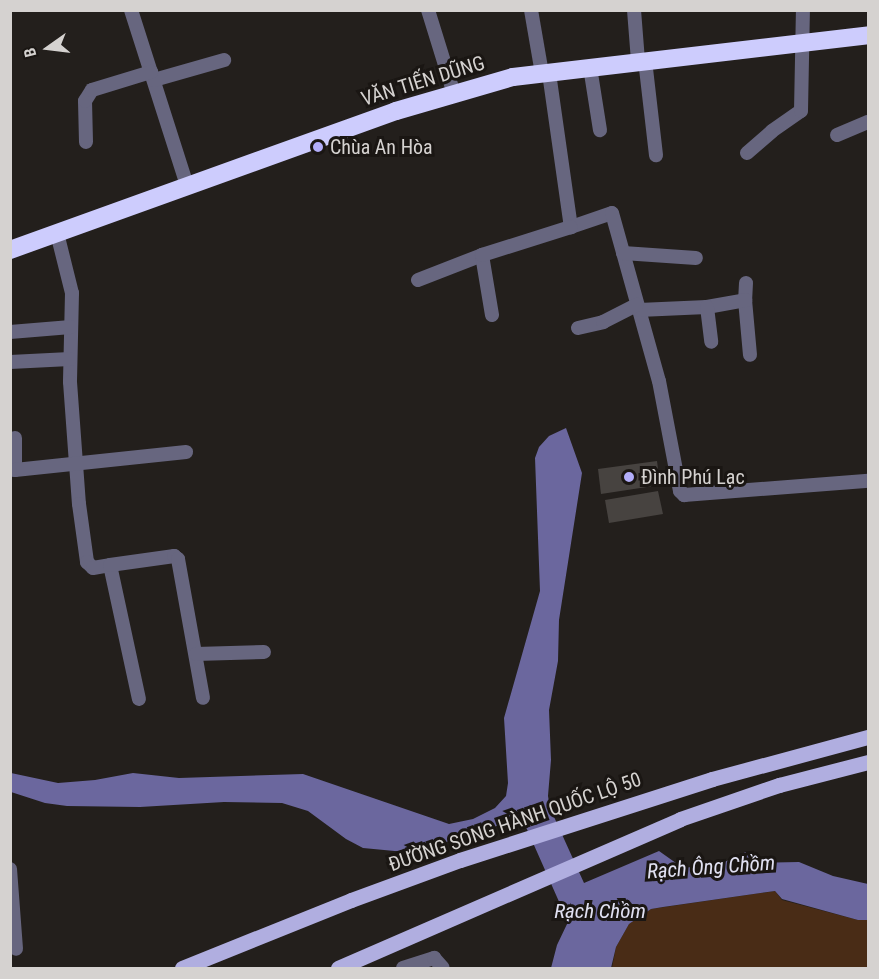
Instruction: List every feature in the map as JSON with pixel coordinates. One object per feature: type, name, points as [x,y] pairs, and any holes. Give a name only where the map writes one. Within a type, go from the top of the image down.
[{"type":"highway","name":"VĂN TIẾN DŨNG","points":[[10,250],[396,111],[513,77],[868,35]]},
{"type":"main road","name":"ĐƯỜNG SONG HÀNH QUỐC LỘ 50","points":[[182,969],[351,900],[519,840],[744,769],[868,737]]},
{"type":"main road","points":[[338,969],[536,881],[712,807],[779,785],[868,762]]},
{"type":"street","points":[[131,10],[187,186]]},
{"type":"street","points":[[428,10],[454,94]]},
{"type":"street","points":[[531,10],[546,73],[571,227]]},
{"type":"street","points":[[634,10],[657,155]]},
{"type":"street","points":[[747,153],[772,131],[801,111],[803,10]]},
{"type":"street","points":[[86,142],[85,101],[92,90],[224,60]]},
{"type":"street","points":[[590,68],[600,130]]},
{"type":"street","points":[[837,135],[868,122]]},
{"type":"street","points":[[418,280],[482,255],[612,213],[659,381],[680,491],[684,495],[868,481]]},
{"type":"street","points":[[57,233],[72,293],[70,359],[79,504],[87,562],[93,568],[174,556],[178,559],[202,698]]},
{"type":"street","points":[[623,253],[696,258]]},
{"type":"street","points":[[482,255],[492,315]]},
{"type":"street","points":[[746,283],[745,300],[750,355]]},
{"type":"street","points":[[578,328],[603,322],[638,307],[707,307],[745,300]]},
{"type":"street","points":[[707,307],[711,342]]},
{"type":"street","points":[[10,332],[71,327]]},
{"type":"street","points":[[10,362],[70,359]]},
{"type":"street","points":[[15,438],[15,470],[186,452]]},
{"type":"street","points":[[110,565],[139,699]]},
{"type":"street","points":[[196,654],[264,652]]},
{"type":"street","points":[[10,869],[16,949]]},
{"type":"street","points":[[403,969],[434,958],[443,969]]},
{"type":"shaded area","points":[[775,891],[782,900],[858,920],[868,920],[868,968],[612,968],[616,947],[629,924],[651,909]]},
{"type":"water","name":"Rạch Chồm","points":[[566,428],[582,473],[559,620],[558,661],[549,710],[551,760],[548,796],[550,808],[584,883],[659,851],[683,868],[720,864],[746,852],[756,863],[799,862],[833,876],[868,884],[868,920],[858,920],[782,899],[775,891],[663,907],[651,909],[629,924],[616,947],[611,968],[551,968],[557,945],[568,922],[522,818],[418,851],[405,852],[363,848],[346,839],[308,811],[282,803],[224,802],[140,807],[67,806],[45,803],[11,792],[11,773],[58,783],[95,780],[133,773],[179,778],[303,774],[449,824],[473,819],[495,808],[506,796],[508,783],[504,718],[540,591],[535,458],[539,447],[549,436]]},
{"type":"building","name":"Đình Phú Lạc","points":[[657,461],[660,485],[601,494],[598,469]]},
{"type":"building","points":[[658,491],[663,514],[609,523],[605,500]]},
{"type":"place","name":"Chùa An Hòa","points":[[318,147]]},
{"type":"place","name":"Đình Phú Lạc","points":[[629,477]]},
{"type":"water label","name":"Rạch Ông Chồm","points":[[711,867]]}]
